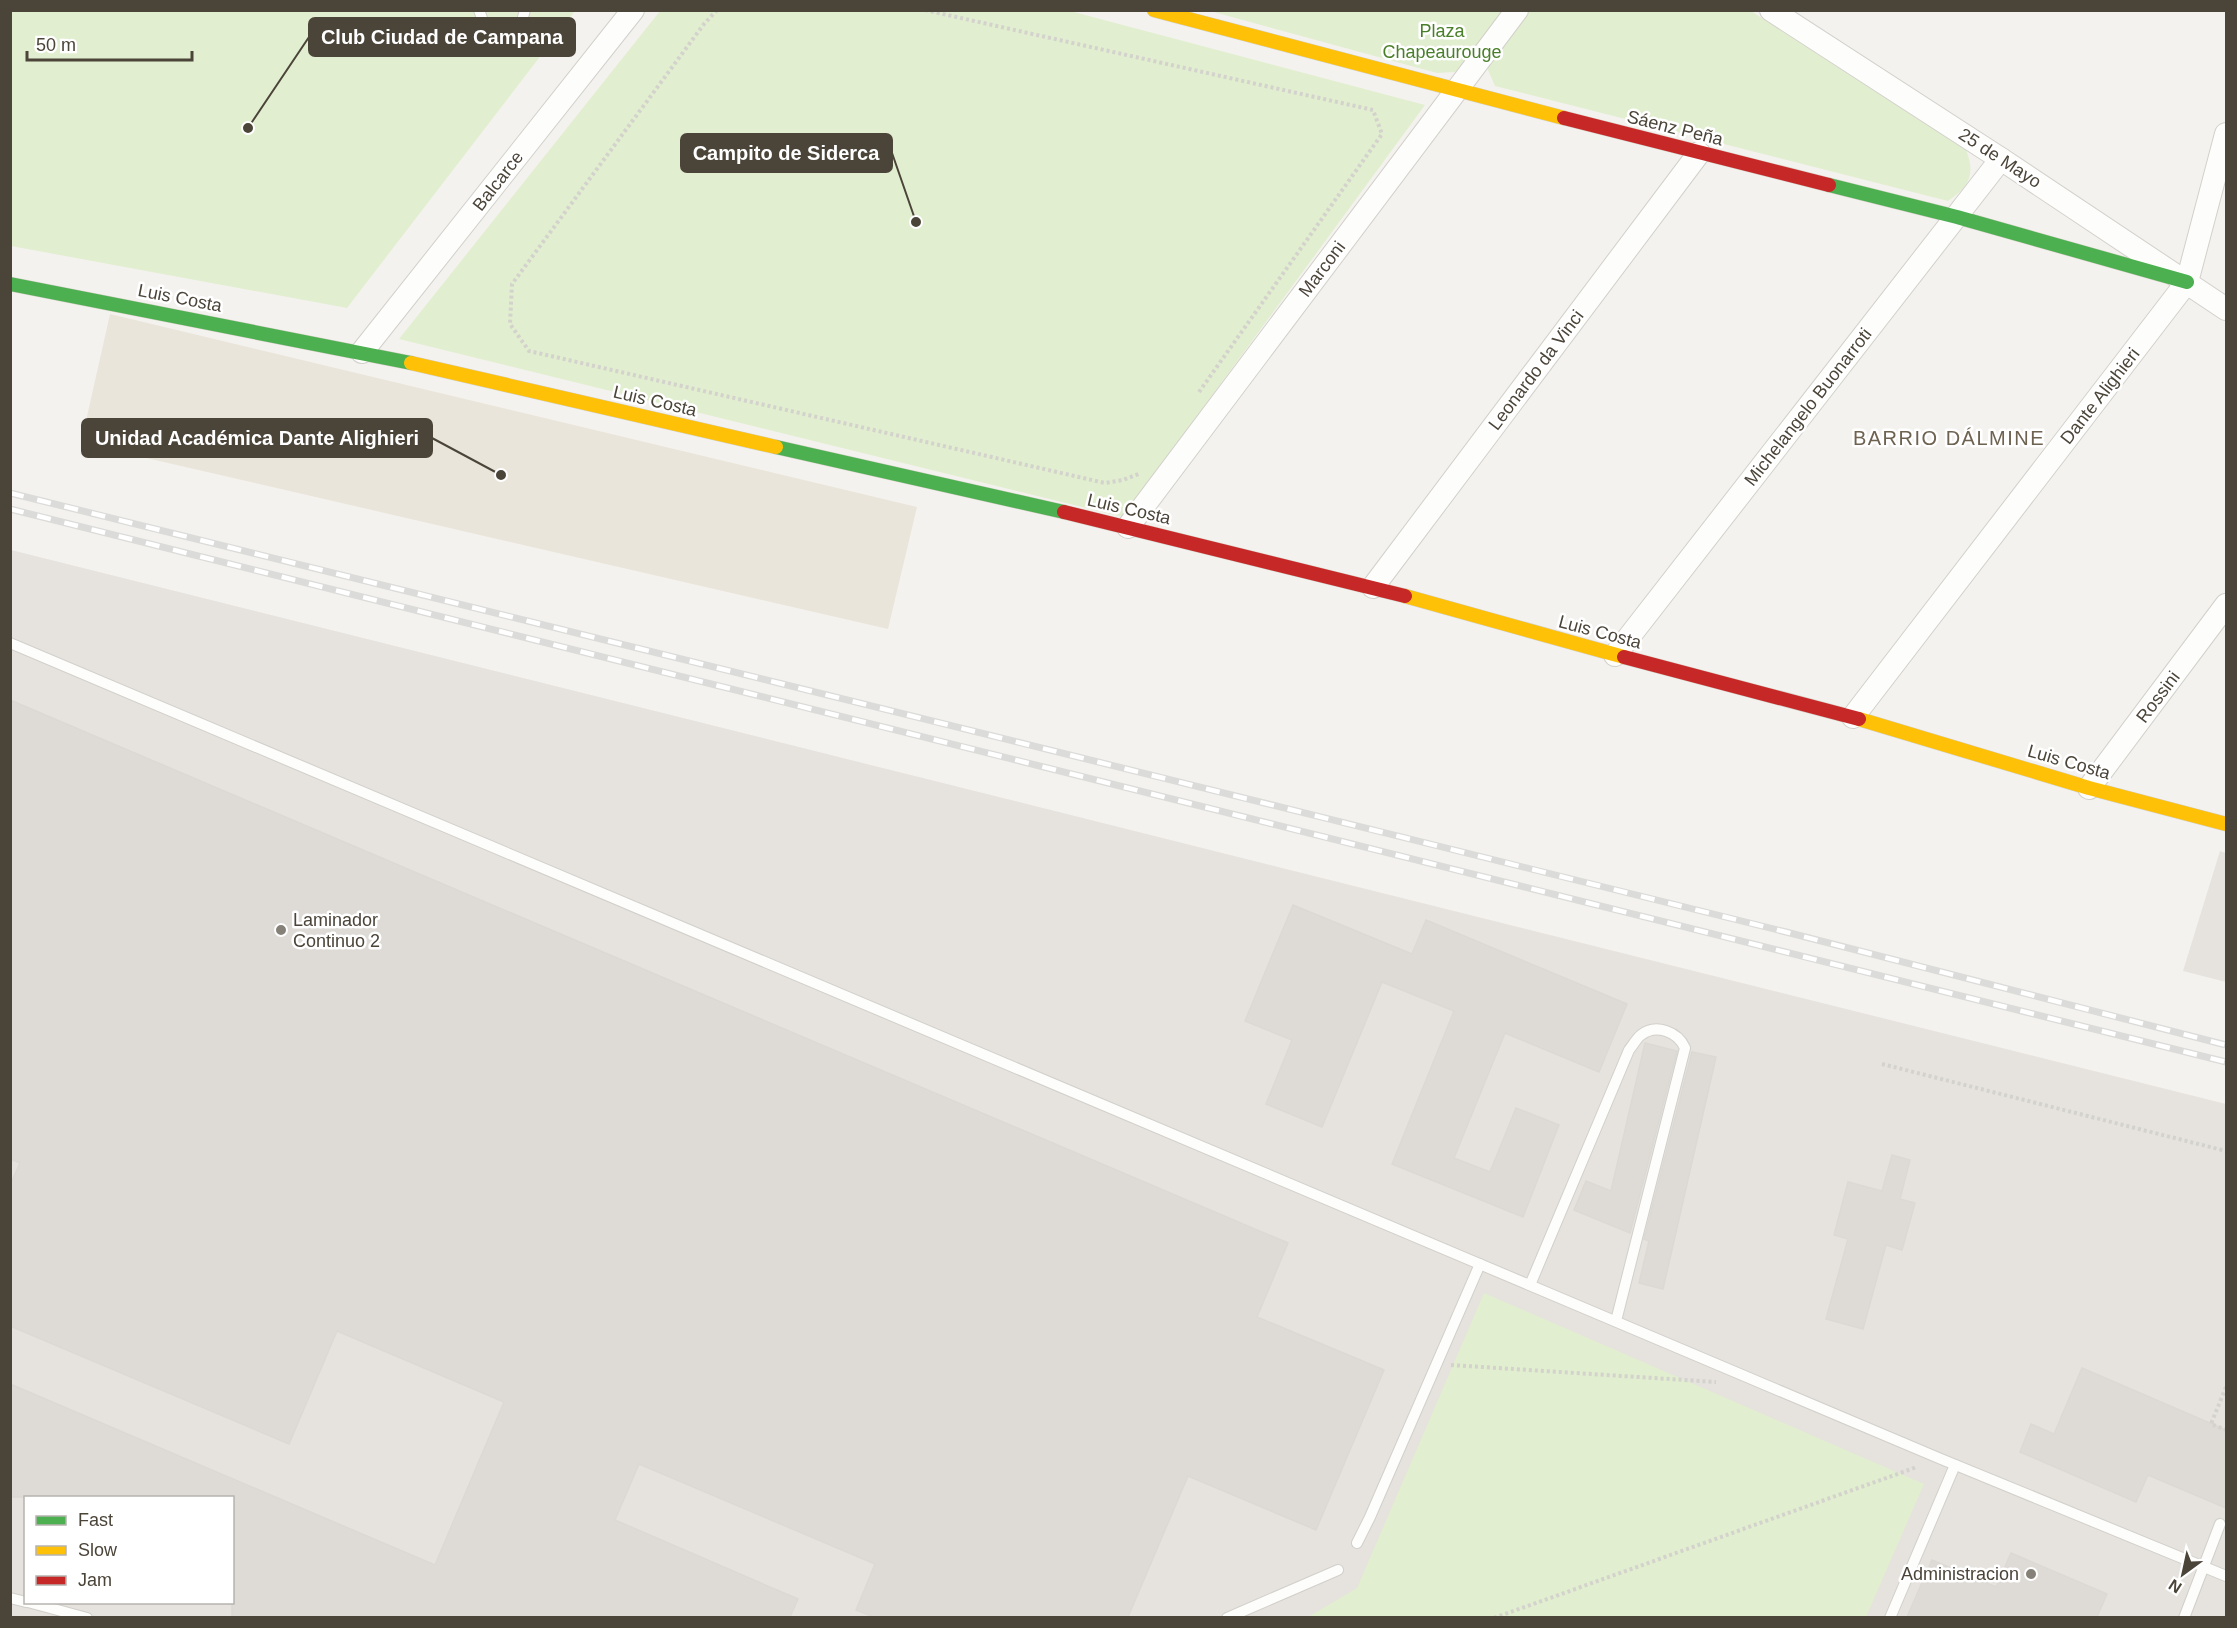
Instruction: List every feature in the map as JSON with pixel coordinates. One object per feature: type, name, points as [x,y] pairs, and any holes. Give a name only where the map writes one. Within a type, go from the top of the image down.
[{"type":"street","name":"Balcarce","points":[[362,352],[633,10]]},
{"type":"street","name":"Sáenz Peña","points":[[1154,10],[1699,153],[1957,217],[2187,282]]},
{"type":"street","name":"Marconi","points":[[1128,527],[1517,10]]},
{"type":"street","name":"25 de Mayo","points":[[1771,10],[2226,309]]},
{"type":"street","name":"Dante Alighieri","points":[[1853,717],[2187,282],[2226,134]]},
{"type":"street","name":"Leonardo da Vinci","points":[[1373,587],[1699,153]]},
{"type":"street","name":"Michelangelo Buonarroti","points":[[1615,655],[2001,159]]},
{"type":"street","name":"Luis Costa","points":[[10,284],[362,352],[1128,527],[1373,587],[1615,655],[1853,717],[2090,788],[2226,824]]},
{"type":"street","name":"Rossini","points":[[2090,788],[2226,605]]},
{"type":"lane","points":[[479,10],[478,13],[487,32],[508,37],[520,28],[525,10]]},
{"type":"lane","points":[[10,643],[1941,1459],[2226,1576]]},
{"type":"lane","points":[[1530,1285],[1629,1050],[1641,1035],[1647,1032],[1653,1030],[1670,1032],[1681,1039],[1685,1048],[1616,1322]]},
{"type":"lane","points":[[1357,1544],[1480,1264]]},
{"type":"lane","points":[[1890,1617],[1956,1465]]},
{"type":"lane","points":[[2184,1617],[2220,1524]]},
{"type":"lane","points":[[1227,1617],[1338,1570]]},
{"type":"lane","points":[[35,1604],[87,1617]]},
{"type":"path","points":[[717,10],[704,24],[512,284],[510,324],[529,351],[1105,483],[1123,480],[1142,473]]},
{"type":"path","points":[[925,10],[1373,110],[1382,134],[1197,396]]},
{"type":"path","points":[[1882,1064],[2226,1151]]},
{"type":"path","points":[[1436,1365],[1720,1383]]},
{"type":"path","points":[[2226,1387],[2211,1424],[2226,1430]]},
{"type":"path","points":[[1494,1617],[1941,1459]]},
{"type":"shaded area","points":[[110,314],[917,507],[888,629],[81,443]]},
{"type":"shaded area","points":[[11,550],[2226,1104],[2226,1617],[11,1618]]},
{"type":"shaded area","points":[[2220,851],[2226,853],[2226,982],[2183,971]]},
{"type":"shaded area","points":[[1938,1040],[2226,1112],[2226,1250],[2199,1314],[2213,1359],[2195,1398],[2094,1357],[2145,1152],[1940,1102]]},
{"type":"green space","points":[[10,11],[575,11],[347,308],[11,246]]},
{"type":"green space","points":[[660,11],[1070,11],[1425,105],[1123,517],[399,339]]},
{"type":"green space","name":"Plaza Chapeaurouge","points":[[1210,11],[1507,11],[1469,64],[1455,72],[1437,73]]},
{"type":"green space","points":[[1528,11],[1751,11],[1966,150],[1970,166],[1969,179],[1966,185],[1948,201],[1495,86],[1488,70],[1488,62]]},
{"type":"green space","points":[[1484,1293],[1924,1484],[1866,1617],[1308,1617],[1357,1588]]},
{"type":"building","name":"Laminador Continuo 2","points":[[10,700],[1288,1243],[1257,1317],[1384,1370],[1316,1530],[1188,1476],[1128,1617],[874,1617],[856,1610],[875,1564],[639,1464],[615,1520],[798,1599],[790,1617],[232,1617],[234,1496],[10,1497],[10,1384],[435,1565],[504,1402],[337,1331],[289,1444],[10,1326],[10,1185],[20,1163],[10,1159]]},
{"type":"building","points":[[1293,905],[1412,954],[1426,920],[1627,1004],[1599,1072],[1505,1033],[1454,1158],[1490,1172],[1516,1108],[1559,1125],[1523,1217],[1392,1164],[1454,1011],[1382,982],[1322,1127],[1266,1104],[1292,1040],[1245,1021]]},
{"type":"building","points":[[1645,1043],[1677,1051],[1630,1233],[1574,1210],[1586,1181],[1611,1191]]},
{"type":"building","points":[[1692,1052],[1716,1057],[1663,1289],[1639,1283],[1649,1241],[1644,1239]]},
{"type":"building","points":[[1892,1155],[1910,1160],[1900,1199],[1915,1203],[1902,1250],[1886,1245],[1863,1329],[1826,1319],[1848,1239],[1834,1235],[1848,1182],[1882,1191]]},
{"type":"building","points":[[2082,1368],[2226,1430],[2226,1508],[2148,1475],[2136,1502],[2020,1452],[2031,1424],[2054,1434]]},
{"type":"building","points":[[2011,1553],[2107,1594],[2097,1617],[1907,1617],[1932,1560],[1996,1587]]},
{"type":"railway","points":[[10,493],[1786,932],[2226,1045]]},
{"type":"railway","points":[[10,509],[2226,1062]]},
{"type":"traffic: fast","points":[[1829,185],[1957,217],[2187,282]]},
{"type":"traffic: fast","points":[[10,284],[411,363]]},
{"type":"traffic: fast","points":[[776,447],[1064,512]]},
{"type":"traffic: slow","points":[[1154,10],[1564,118]]},
{"type":"traffic: slow","points":[[411,363],[776,447]]},
{"type":"traffic: slow","points":[[1405,596],[1624,657]]},
{"type":"traffic: slow","points":[[1859,719],[2089,788],[2226,824]]},
{"type":"traffic: jam","points":[[1564,118],[1829,185]]},
{"type":"traffic: jam","points":[[1064,512],[1405,596]]},
{"type":"traffic: jam","points":[[1624,657],[1859,719]]},
{"type":"place","name":"Club Ciudad de Campana","points":[[248,128]]},
{"type":"place","name":"Campito de Siderca","points":[[916,222]]},
{"type":"place","name":"Unidad Académica Dante Alighieri","points":[[501,475]]},
{"type":"place","name":"Laminador Continuo 2","points":[[281,930]]},
{"type":"place","name":"Administracion","points":[[2031,1574]]},
{"type":"district","name":"BARRIO DÁLMINE","points":[[1949,438]]}]
